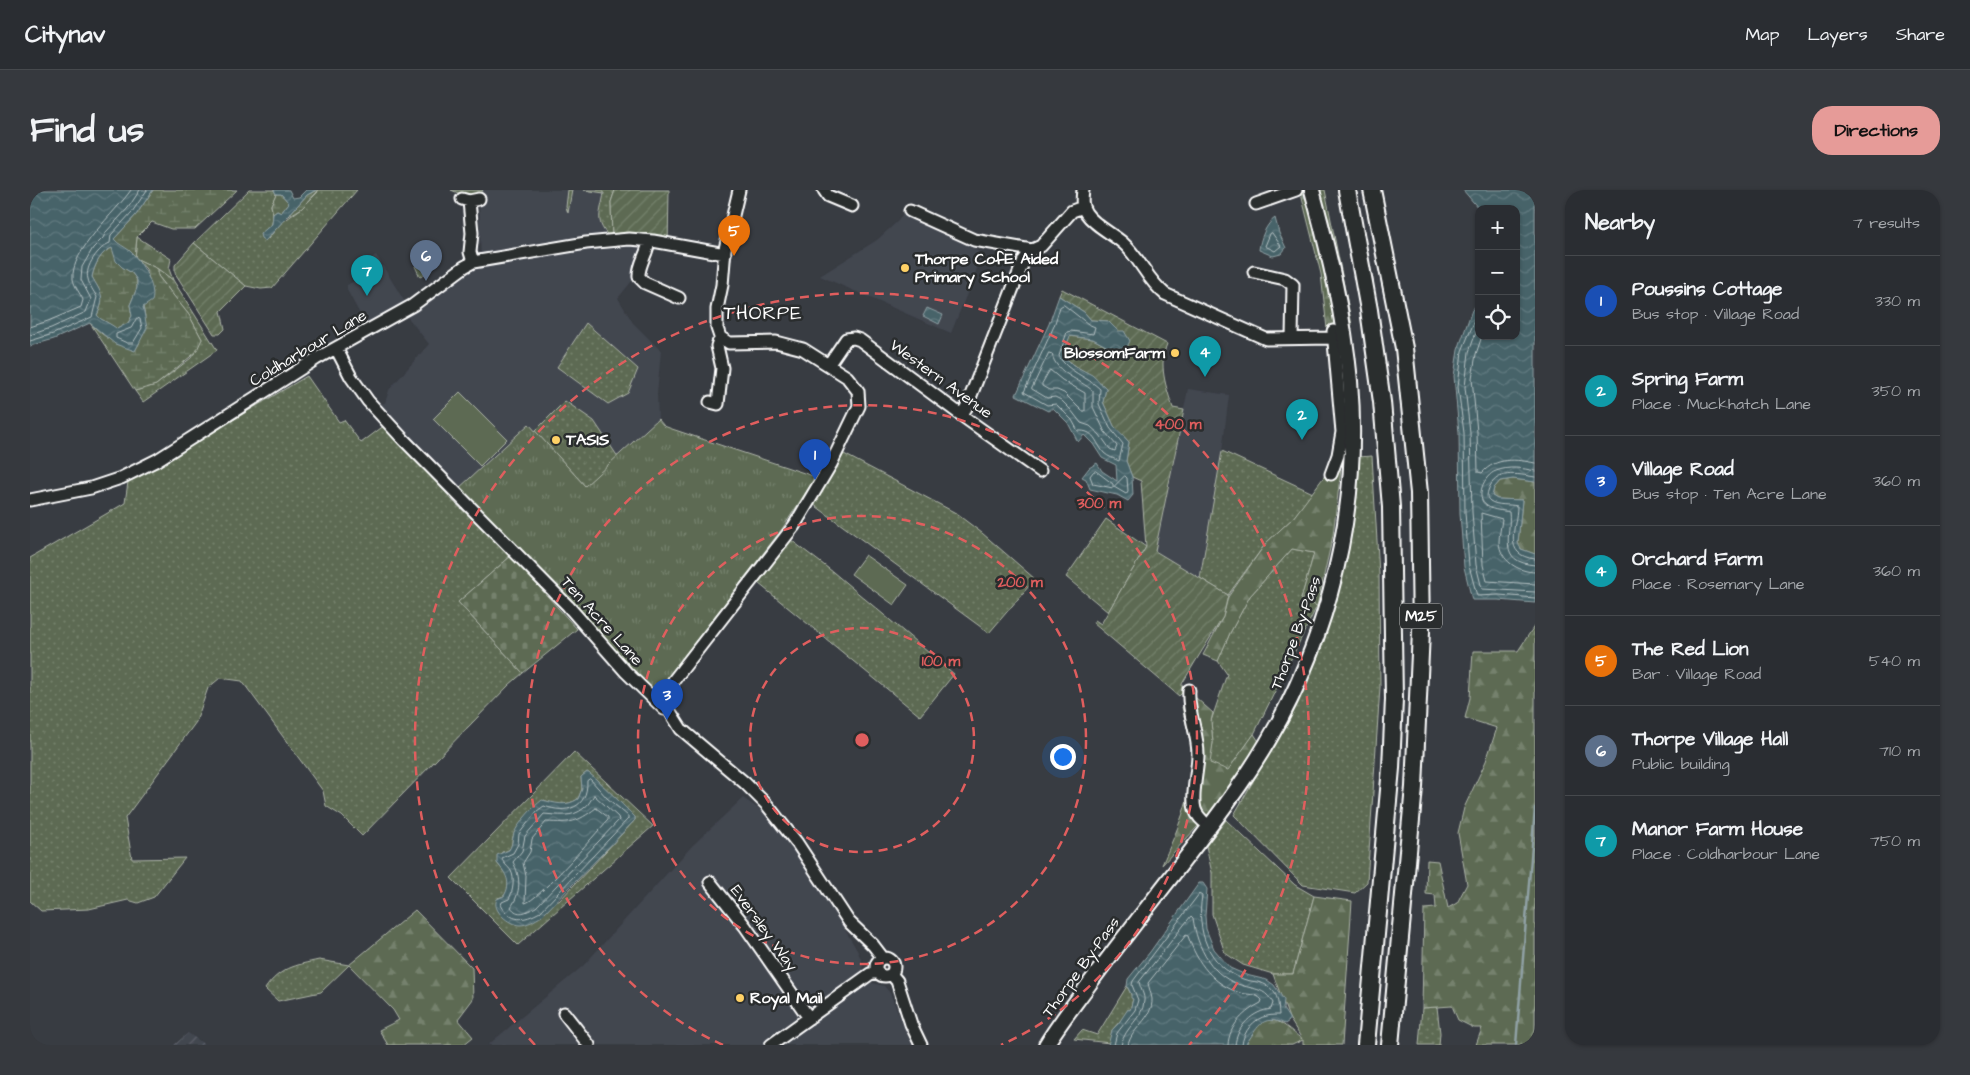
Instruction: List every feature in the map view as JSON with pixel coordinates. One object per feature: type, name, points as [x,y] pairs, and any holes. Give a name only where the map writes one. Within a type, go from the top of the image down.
[{"type":"highway","name":"M25","points":[[1347,190],[1369,310],[1381,393],[1391,507],[1394,699],[1392,758],[1366,1045]]},
{"type":"highway","name":"M25","points":[[1372,190],[1404,348],[1419,493],[1421,631],[1415,777],[1390,1045]]},
{"type":"main road","name":"Thorpe By-Pass","points":[[1046,1045],[1100,969],[1240,785],[1268,743],[1309,657],[1335,578],[1345,525],[1351,457],[1350,381],[1340,307],[1312,190]]},
{"type":"street","points":[[669,710],[669,693],[674,680],[794,526],[856,415],[859,401],[858,391],[850,381],[829,364],[803,349],[786,344],[764,342],[733,343],[722,339],[718,334],[717,320],[725,254],[739,190]]},
{"type":"street","points":[[824,190],[839,207],[852,206]]},
{"type":"street","points":[[1083,190],[1083,207],[1086,214],[1123,243],[1136,256],[1152,283],[1166,294],[1266,340],[1333,334],[1342,432],[1338,455],[1331,474]]},
{"type":"street","points":[[1256,204],[1296,190]]},
{"type":"street","points":[[470,200],[472,233],[470,252],[473,262]]},
{"type":"street","points":[[961,415],[966,408],[1024,260],[1032,250],[1041,246],[1072,211],[1083,207]]},
{"type":"street","points":[[910,211],[974,240],[1032,250]]},
{"type":"street","name":"Coldharbour Lane","points":[[30,500],[91,488],[122,478],[157,460],[316,359],[413,305],[464,266],[473,262],[586,243],[629,239],[725,254]]},
{"type":"street","points":[[649,241],[646,255],[640,268],[639,278],[645,283],[679,298]]},
{"type":"street","points":[[1254,272],[1285,279],[1293,285],[1292,338]]},
{"type":"street","name":"Western Avenue","points":[[829,364],[842,343],[848,338],[856,338],[1040,471]]},
{"type":"street","points":[[710,402],[718,404],[722,368],[717,346],[722,339]]},
{"type":"street","name":"Ten Acre Lane","points":[[336,348],[351,377],[374,408],[568,606],[626,672],[664,709],[669,710],[681,729],[745,783],[766,806],[796,843],[849,922],[873,944],[883,958]]},
{"type":"street","points":[[1188,690],[1189,706],[1198,748],[1194,803],[1197,814],[1209,826]]},
{"type":"street","name":"Eversley Way","points":[[710,882],[744,926],[809,1018]]},
{"type":"street","points":[[877,972],[877,962],[886,958],[893,963],[894,967],[891,974]]},
{"type":"street","points":[[771,1045],[870,974],[877,972]]},
{"type":"street","points":[[877,972],[882,976],[891,974]]},
{"type":"street","points":[[891,974],[897,981],[911,1024],[921,1045]]},
{"type":"street","points":[[564,1012],[589,1045]]},
{"type":"shaded area","name":"TASIS","points":[[483,190],[669,190],[668,248],[642,248],[632,281],[618,298],[633,323],[661,351],[657,394],[658,419],[664,426],[672,429],[816,477],[782,529],[667,678],[658,693],[519,547],[474,506],[376,404],[385,403],[389,390],[429,344],[406,315],[456,280],[481,266],[479,196]]},
{"type":"shaded area","name":"Thorpe CofE Aided Primary School","points":[[904,212],[983,254],[951,333],[820,276],[877,240],[898,221]]},
{"type":"shaded area","points":[[376,255],[406,304],[367,327],[347,290],[347,285],[360,278],[365,269],[362,264]]},
{"type":"shaded area","points":[[1188,389],[1229,395],[1222,451],[1200,578],[1155,552]]},
{"type":"shaded area","points":[[743,798],[766,814],[810,871],[857,950],[863,964],[862,971],[872,983],[884,986],[890,993],[912,1045],[488,1045],[583,966],[692,846]]},
{"type":"shaded area","points":[[188,1033],[201,1042],[204,1045],[174,1045]]},
{"type":"green space","points":[[153,190],[237,190],[195,229],[171,229],[152,222],[137,237],[135,257],[114,239],[136,215]]},
{"type":"green space","points":[[249,190],[274,190],[276,194],[271,205],[273,219],[268,239],[280,224],[302,208],[318,192],[317,190],[357,190],[272,288],[261,289],[246,286],[194,243]]},
{"type":"green space","points":[[317,190],[302,208],[287,217],[307,195]]},
{"type":"green space","points":[[451,190],[483,190],[479,196],[468,197]]},
{"type":"green space","points":[[568,190],[572,190],[568,213],[566,207]]},
{"type":"green space","points":[[584,190],[615,190],[611,202],[612,239],[600,222],[604,193]]},
{"type":"green space","points":[[615,190],[669,190],[668,248],[612,239],[611,202]]},
{"type":"green space","points":[[1300,190],[1325,190],[1352,325],[1327,329],[1321,274]]},
{"type":"green space","points":[[276,194],[281,194],[289,203],[281,213],[277,211],[273,214],[271,205]]},
{"type":"green space","points":[[137,237],[171,259],[169,269],[173,280],[158,269],[135,258]]},
{"type":"green space","points":[[194,243],[246,286],[221,311],[225,329],[220,334],[214,334],[175,273],[175,265]]},
{"type":"green space","points":[[112,248],[117,261],[122,267],[132,273],[137,280],[137,288],[130,305],[132,316],[128,323],[117,329],[100,320],[97,315],[101,304],[101,295],[92,277],[94,268],[99,260],[105,252]]},
{"type":"green space","points":[[137,259],[158,269],[158,276],[189,315],[202,339],[196,352],[156,385],[135,391],[90,323],[111,340],[135,350],[139,344],[145,316],[143,307],[149,279],[146,269]]},
{"type":"green space","points":[[420,262],[427,273],[420,277],[415,266]]},
{"type":"green space","points":[[158,269],[173,280],[217,350],[143,402],[135,391],[156,385],[191,358],[202,339],[189,315],[158,276]]},
{"type":"green space","points":[[1062,289],[1167,344],[1163,360],[1166,384],[1173,408],[1184,410],[1155,551],[1228,595],[1223,617],[1182,684],[1182,693],[1179,696],[1093,623],[1095,620],[1101,624],[1146,547],[1141,481],[1132,477],[1126,461],[1129,442],[1114,426],[1103,402],[1106,388],[1063,356],[1069,336],[1093,339],[1108,347],[1126,349],[1118,331],[1108,321],[1091,320],[1084,312],[1059,296]]},
{"type":"green space","points":[[586,323],[638,369],[628,393],[608,404],[557,367]]},
{"type":"green space","points":[[307,376],[339,422],[344,420],[361,443],[385,425],[454,502],[511,556],[458,602],[523,673],[509,685],[362,836],[342,816],[326,806],[323,791],[242,681],[220,678],[208,688],[196,722],[125,818],[132,859],[185,858],[154,897],[138,903],[128,900],[89,909],[41,911],[30,901],[30,558],[125,503],[128,482]]},
{"type":"green space","points":[[460,392],[507,439],[480,466],[433,419]]},
{"type":"green space","points":[[565,401],[594,421],[618,457],[585,486],[535,431]]},
{"type":"green space","points":[[658,419],[664,426],[672,429],[816,477],[782,529],[667,678],[658,693],[625,664],[519,547],[458,489],[529,424],[585,486]]},
{"type":"green space","points":[[1222,451],[1313,493],[1293,518],[1266,543],[1228,595],[1200,578]]},
{"type":"green space","points":[[844,454],[954,512],[982,533],[1035,579],[989,633],[813,504]]},
{"type":"green space","points":[[1372,456],[1379,575],[1380,687],[1367,882],[1355,893],[1303,885],[1234,815],[1277,739],[1319,655],[1346,556],[1358,457]]},
{"type":"green space","points":[[1341,469],[1333,535],[1317,606],[1301,599],[1314,553],[1292,549],[1250,596],[1230,633],[1218,661],[1203,655],[1223,617],[1228,597],[1266,543],[1293,518],[1326,474]]},
{"type":"green space","points":[[1513,479],[1535,482],[1535,554],[1521,549],[1518,543],[1522,500],[1497,499],[1492,496],[1494,488],[1500,481]]},
{"type":"green space","points":[[1106,519],[1146,547],[1108,612],[1066,577]]},
{"type":"green space","points":[[791,540],[833,572],[954,674],[920,716],[758,583]]},
{"type":"green space","points":[[1292,549],[1314,553],[1301,599],[1317,606],[1254,734],[1228,771],[1209,763],[1213,743],[1211,721],[1227,674],[1218,661],[1230,633],[1250,596]]},
{"type":"green space","points":[[865,555],[908,585],[894,605],[851,574]]},
{"type":"green space","points":[[511,556],[577,629],[523,673],[458,602]]},
{"type":"green space","points":[[1535,625],[1535,1045],[1476,1045],[1482,1028],[1474,1028],[1458,1020],[1452,1006],[1422,1008],[1424,909],[1436,908],[1435,895],[1426,894],[1427,860],[1438,861],[1448,908],[1457,903],[1467,884],[1458,833],[1464,808],[1486,761],[1497,728],[1465,718],[1470,698],[1473,651],[1518,651]]},
{"type":"green space","points":[[1195,697],[1213,713],[1211,721],[1213,743],[1210,763],[1228,770],[1254,734],[1260,743],[1209,814],[1162,865],[1183,814],[1190,788],[1192,754],[1182,707],[1189,706]]},
{"type":"green space","points":[[574,752],[653,826],[518,945],[451,878]],"holes":[[[587,772],[635,817],[635,820],[559,901],[498,898],[504,896],[508,889],[508,877],[497,863],[502,852],[510,848],[516,831],[544,800],[561,804],[570,803],[578,799],[582,789],[581,777]]]},
{"type":"green space","points":[[1226,820],[1295,885],[1314,896],[1293,974],[1273,974],[1243,965],[1225,953],[1212,914],[1212,873],[1206,846]]},
{"type":"green space","points":[[1314,896],[1352,901],[1342,1045],[1303,1045],[1303,1040],[1292,1045],[1245,1045],[1258,1025],[1270,1020],[1281,1023],[1302,1039],[1289,1018],[1273,974],[1293,974]]},
{"type":"green space","points":[[415,910],[472,968],[473,999],[458,1019],[473,1037],[463,1045],[388,1045],[379,1030],[399,1020],[393,1010],[349,965]]},
{"type":"green space","points":[[319,960],[349,965],[321,992],[278,1001],[265,989],[276,976],[289,968]]},
{"type":"green space","points":[[1127,986],[1133,999],[1130,1010],[1112,1030],[1110,1043],[1074,1039],[1082,1030],[1097,1035]]},
{"type":"green space","points":[[1437,1007],[1440,1033],[1439,1045],[1419,1045],[1422,1008]]},
{"type":"water","points":[[30,190],[153,190],[136,215],[114,239],[130,251],[139,261],[147,274],[152,289],[152,301],[143,307],[147,328],[135,351],[115,344],[90,323],[54,339],[30,346]],"holes":[[[112,248],[116,261],[132,273],[137,280],[137,288],[130,305],[132,316],[128,323],[117,329],[97,315],[102,299],[92,277],[94,268],[99,260],[105,252]]]},
{"type":"water","points":[[274,190],[289,190],[293,198],[299,197],[306,190],[316,190],[307,195],[265,241],[261,238],[260,234],[272,224],[273,214],[277,211],[281,213],[289,203],[281,194],[276,194]]},
{"type":"water","points":[[1463,190],[1535,190],[1535,482],[1513,479],[1500,481],[1494,488],[1492,496],[1497,499],[1522,500],[1518,543],[1521,549],[1535,554],[1535,603],[1472,600],[1464,567],[1460,513],[1459,433],[1454,376],[1458,350],[1472,310],[1475,307],[1475,340],[1520,340],[1520,205],[1476,205]]},
{"type":"water","points":[[1275,218],[1286,248],[1281,254],[1273,256],[1259,250],[1264,232]]},
{"type":"water","points":[[1059,296],[1084,312],[1091,320],[1108,321],[1118,331],[1124,331],[1130,341],[1126,349],[1108,347],[1093,339],[1070,336],[1063,355],[1073,365],[1092,375],[1106,388],[1103,402],[1114,426],[1129,442],[1126,461],[1132,477],[1133,495],[1128,501],[1117,495],[1090,489],[1086,479],[1082,477],[1089,468],[1097,463],[1102,471],[1117,481],[1116,465],[1102,458],[1093,444],[1084,435],[1078,442],[1068,423],[1053,408],[1048,411],[1016,395],[1049,324]]},
{"type":"water","points":[[927,308],[943,315],[939,324],[923,316]]},
{"type":"water","points":[[587,772],[602,784],[635,817],[635,820],[542,916],[523,925],[506,920],[499,912],[496,903],[497,899],[504,896],[508,887],[507,878],[497,863],[497,855],[509,850],[514,833],[527,814],[542,800],[565,804],[578,799],[582,789],[581,777]]},
{"type":"water","points":[[1199,883],[1203,883],[1207,889],[1206,929],[1214,949],[1230,968],[1246,975],[1267,980],[1274,985],[1284,1000],[1283,1009],[1289,1021],[1285,1024],[1270,1020],[1260,1024],[1245,1045],[1108,1045],[1112,1030],[1128,1009],[1130,1010],[1133,999],[1127,986],[1128,979],[1150,952]]},
{"type":"waterway","points":[[1304,190],[1305,197]]},
{"type":"waterway","points":[[1516,1045],[1535,808]]},
{"type":"place","name":"The Red Lion","points":[[734,256]]},
{"type":"place","name":"Thorpe CofE Aided Primary School","points":[[905,268]]},
{"type":"place","name":"Thorpe Village Hall","points":[[426,281]]},
{"type":"place","name":"Manor Farm House","points":[[367,296]]},
{"type":"place","name":"BlossomFarm","points":[[1175,353]]},
{"type":"place","name":"Orchard Farm","points":[[1205,377]]},
{"type":"place","name":"TASIS","points":[[556,440]]},
{"type":"place","name":"Spring Farm","points":[[1302,440]]},
{"type":"place","name":"Poussins Cottage","points":[[815,480]]},
{"type":"place","name":"Village Road","points":[[667,720]]},
{"type":"place","name":"Royal Mail","points":[[740,998]]},
{"type":"district","name":"THORPE","points":[[763,313]]}]
